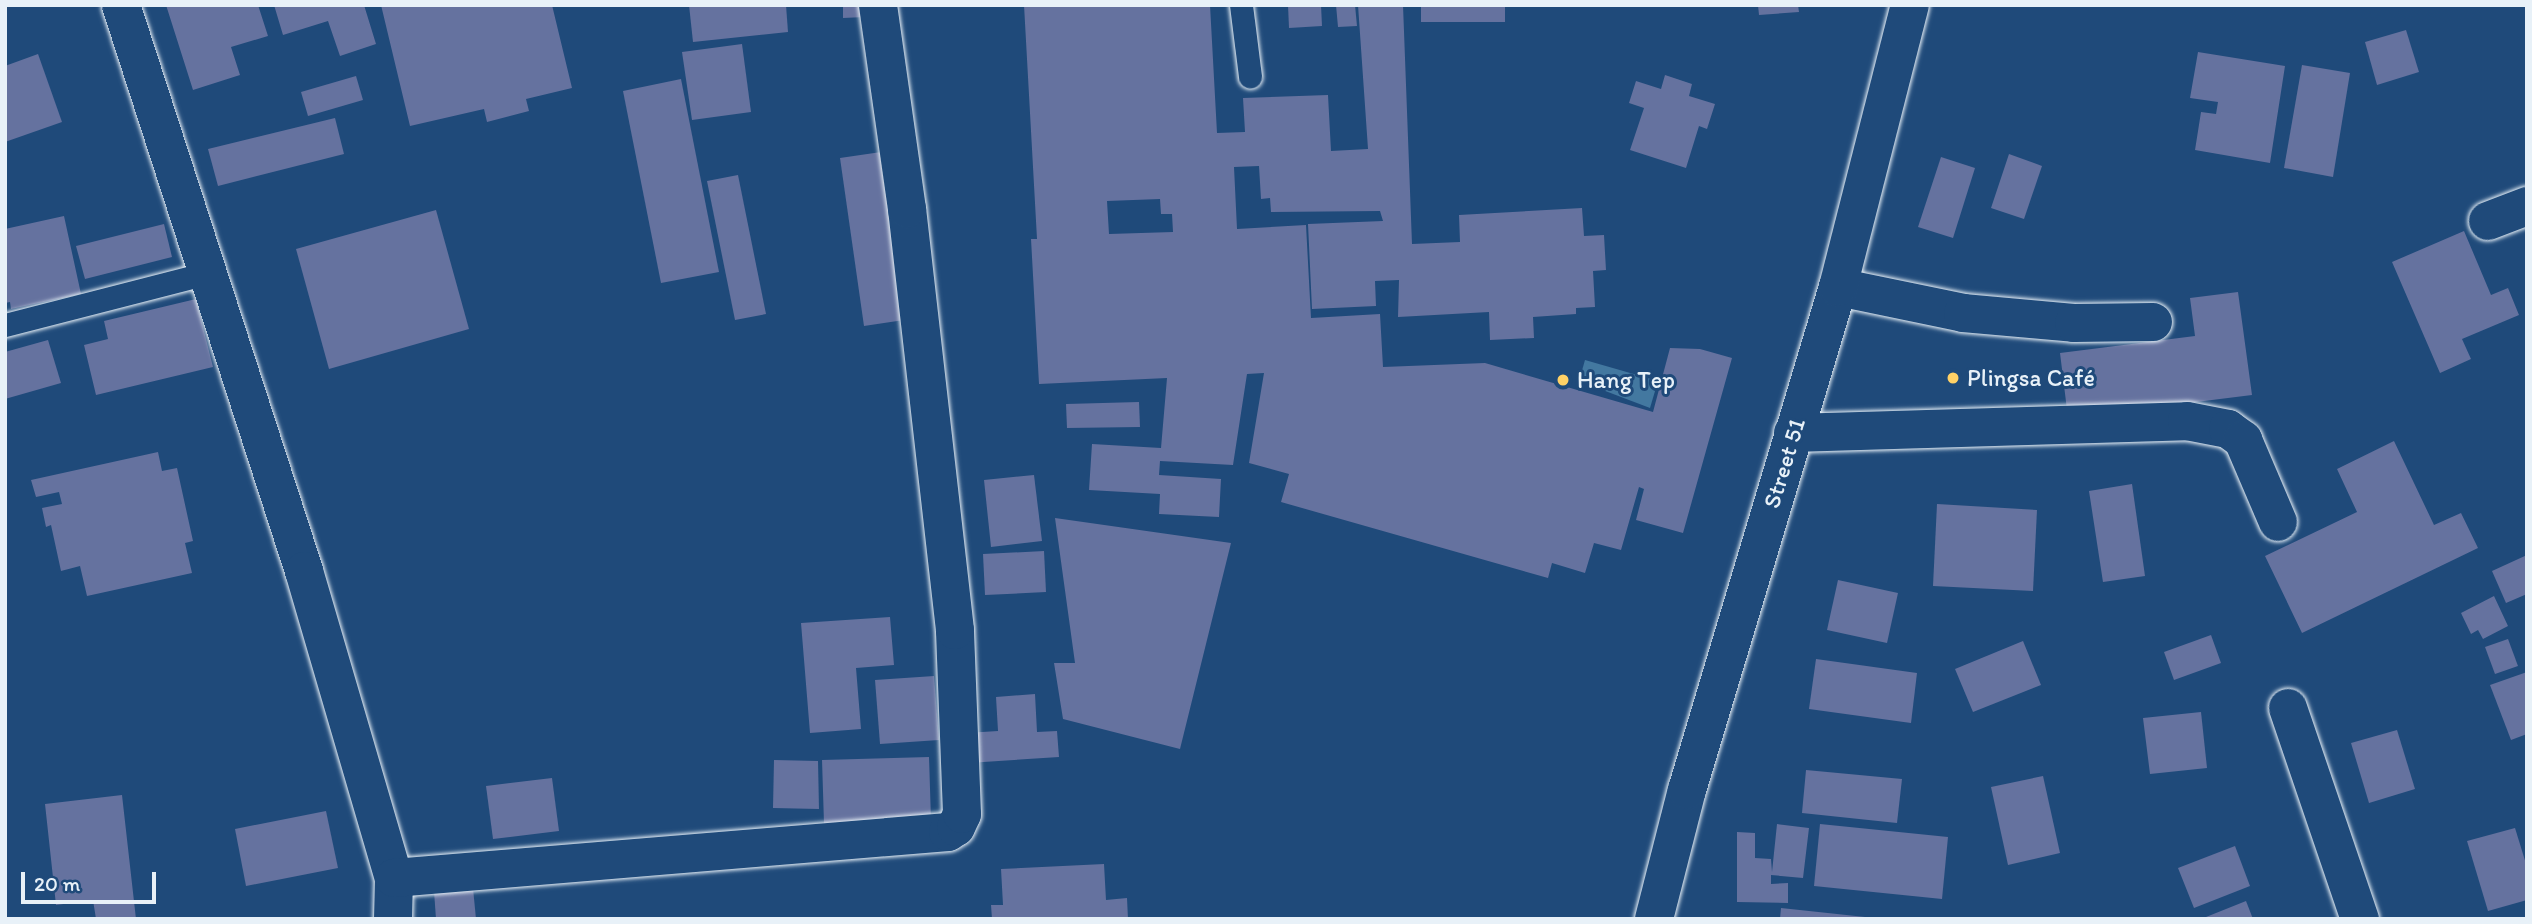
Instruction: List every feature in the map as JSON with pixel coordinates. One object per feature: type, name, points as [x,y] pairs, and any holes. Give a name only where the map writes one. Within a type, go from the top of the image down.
[{"type":"street","points":[[121,5],[304,571],[394,878],[393,919]]},
{"type":"street","points":[[394,878],[948,832],[956,827],[962,814],[955,631],[907,209],[878,5]]},
{"type":"street","name":"Street 51","points":[[1654,919],[1687,790],[1838,287],[1910,5]]},
{"type":"street","points":[[2488,221],[2527,206]]},
{"type":"street","points":[[1838,287],[1963,313],[2074,323],[2153,322]]},
{"type":"street","points":[[1793,433],[2188,421],[2228,429],[2243,440],[2278,522]]},
{"type":"street","points":[[2288,708],[2360,919]]},
{"type":"lane","points":[[1241,5],[1250,76]]},
{"type":"lane","points":[[5,325],[208,273]]},
{"type":"water","points":[[1585,360],[1658,381],[1650,408],[1579,381]]},
{"type":"building","points":[[166,5],[258,5],[268,36],[231,47],[240,75],[193,90]]},
{"type":"building","points":[[274,5],[364,5],[376,44],[340,56],[328,21],[283,35]]},
{"type":"building","points":[[381,5],[552,5],[572,88],[526,99],[529,111],[487,122],[484,109],[410,126]]},
{"type":"building","points":[[689,5],[786,5],[788,32],[693,42]]},
{"type":"building","points":[[843,5],[865,5],[865,17],[843,18]]},
{"type":"building","points":[[1024,5],[1210,5],[1217,133],[1245,132],[1243,98],[1328,95],[1331,151],[1368,149],[1358,5],[1403,5],[1412,244],[1460,242],[1459,215],[1582,208],[1584,236],[1604,235],[1606,270],[1593,271],[1595,307],[1576,308],[1576,314],[1533,317],[1534,338],[1490,340],[1489,312],[1398,317],[1399,280],[1375,281],[1376,306],[1312,309],[1308,224],[1383,221],[1380,211],[1271,212],[1270,198],[1261,199],[1259,166],[1234,167],[1237,229],[1306,225],[1311,318],[1380,314],[1383,367],[1485,363],[1653,412],[1670,348],[1700,349],[1732,358],[1683,533],[1636,520],[1644,489],[1639,487],[1621,550],[1594,543],[1585,573],[1552,563],[1548,578],[1281,502],[1289,474],[1249,463],[1264,373],[1247,374],[1233,465],[1160,461],[1159,475],[1221,479],[1219,517],[1159,514],[1160,494],[1089,490],[1092,444],[1161,448],[1167,378],[1039,384],[1031,239],[1037,239]],"holes":[[[1160,199],[1161,214],[1172,214],[1173,232],[1109,234],[1107,201]]]},
{"type":"building","points":[[1288,5],[1321,5],[1322,26],[1289,28]]},
{"type":"building","points":[[1336,5],[1355,5],[1357,26],[1338,27]]},
{"type":"building","points":[[1421,5],[1505,5],[1505,22],[1421,22]]},
{"type":"building","points":[[1758,5],[1798,5],[1799,12],[1759,15]]},
{"type":"building","points":[[2406,30],[2419,72],[2377,85],[2365,42]]},
{"type":"building","points":[[742,44],[751,112],[692,120],[682,52]]},
{"type":"building","points":[[2198,52],[2285,66],[2270,163],[2195,150],[2201,112],[2216,114],[2218,102],[2190,98]]},
{"type":"building","points":[[38,54],[62,122],[5,142],[5,66]]},
{"type":"building","points":[[2302,65],[2350,73],[2333,177],[2284,168]]},
{"type":"building","points":[[1665,75],[1692,84],[1689,96],[1715,104],[1707,129],[1699,126],[1686,168],[1630,150],[1644,108],[1629,103],[1636,81],[1661,89]]},
{"type":"building","points":[[356,76],[363,100],[308,116],[301,92]]},
{"type":"building","points":[[681,79],[719,272],[661,283],[623,91]]},
{"type":"building","points":[[335,118],[344,154],[218,186],[208,149]]},
{"type":"building","points":[[881,152],[904,320],[864,326],[840,158]]},
{"type":"building","points":[[2009,154],[2042,166],[2024,219],[1991,208]]},
{"type":"building","points":[[1941,157],[1975,168],[1953,238],[1918,227]]},
{"type":"building","points":[[738,175],[766,314],[735,320],[707,181]]},
{"type":"building","points":[[436,210],[469,329],[329,369],[296,249]]},
{"type":"building","points":[[64,216],[81,294],[11,309],[10,302],[5,303],[5,229]]},
{"type":"building","points":[[164,224],[172,257],[85,279],[76,246]]},
{"type":"building","points":[[2464,231],[2491,295],[2508,288],[2519,315],[2462,339],[2471,359],[2440,373],[2392,262]]},
{"type":"building","points":[[2238,292],[2252,395],[2068,418],[2060,353],[2195,336],[2190,298]]},
{"type":"building","points":[[196,299],[213,367],[96,395],[84,345],[108,339],[104,321]]},
{"type":"building","points":[[48,340],[61,383],[5,399],[5,352]]},
{"type":"building","points":[[1139,402],[1140,427],[1067,428],[1066,404]]},
{"type":"building","points":[[2394,441],[2434,525],[2461,513],[2478,548],[2302,633],[2265,556],[2357,512],[2337,469]]},
{"type":"building","points":[[158,452],[162,471],[177,468],[193,541],[185,543],[192,573],[87,596],[80,566],[61,571],[51,525],[46,527],[42,508],[62,504],[59,492],[36,497],[31,480]]},
{"type":"building","points":[[1034,475],[1042,541],[991,547],[984,480]]},
{"type":"building","points":[[2132,484],[2145,576],[2103,582],[2089,491]]},
{"type":"building","points":[[1937,504],[2037,510],[2033,591],[1933,586]]},
{"type":"building","points":[[1055,518],[1231,543],[1180,749],[1063,719],[1054,663],[1075,663]]},
{"type":"building","points":[[1044,551],[1046,592],[985,595],[983,554]]},
{"type":"building","points":[[2527,555],[2527,594],[2506,603],[2492,571]]},
{"type":"building","points":[[1838,580],[1898,593],[1887,643],[1827,630]]},
{"type":"building","points":[[2494,596],[2508,626],[2483,639],[2478,630],[2471,634],[2461,613]]},
{"type":"building","points":[[890,617],[894,665],[856,668],[861,729],[810,733],[801,623]]},
{"type":"building","points":[[2211,635],[2221,663],[2174,680],[2164,652]]},
{"type":"building","points":[[2508,639],[2518,666],[2495,674],[2485,647]]},
{"type":"building","points":[[2023,641],[2041,685],[1973,712],[1955,669]]},
{"type":"building","points":[[1816,659],[1917,673],[1911,723],[1809,709]]},
{"type":"building","points":[[2527,672],[2527,734],[2511,740],[2490,685]]},
{"type":"building","points":[[934,676],[939,740],[880,744],[875,680]]},
{"type":"building","points":[[1035,694],[1037,732],[1057,731],[1059,757],[968,763],[966,733],[998,731],[996,697]]},
{"type":"building","points":[[2201,712],[2207,768],[2150,774],[2143,718]]},
{"type":"building","points":[[2397,730],[2415,789],[2369,803],[2351,743]]},
{"type":"building","points":[[929,757],[931,820],[824,824],[822,760]]},
{"type":"building","points":[[774,760],[818,761],[819,809],[773,808]]},
{"type":"building","points":[[1806,770],[1902,779],[1897,823],[1802,813]]},
{"type":"building","points":[[2043,776],[2060,853],[2008,865],[1991,787]]},
{"type":"building","points":[[552,778],[559,831],[493,839],[486,786]]},
{"type":"building","points":[[122,795],[136,919],[96,919],[93,900],[56,905],[45,804]]},
{"type":"building","points":[[326,811],[338,868],[246,886],[235,829]]},
{"type":"building","points":[[1777,824],[1809,828],[1803,878],[1771,875],[1771,884],[1788,883],[1788,903],[1737,902],[1737,832],[1755,833],[1755,858],[1771,859],[1772,872]]},
{"type":"building","points":[[1820,824],[1948,837],[1942,899],[1814,886]]},
{"type":"building","points":[[2515,828],[2527,867],[2527,900],[2488,911],[2467,841]]},
{"type":"building","points":[[2235,846],[2250,886],[2194,908],[2178,868]]},
{"type":"building","points":[[1104,864],[1106,900],[1127,898],[1128,919],[992,919],[991,905],[1003,905],[1001,869]]},
{"type":"building","points":[[473,888],[476,919],[436,919],[434,891]]},
{"type":"building","points":[[2246,901],[2253,919],[2201,919]]},
{"type":"building","points":[[1781,908],[1865,917],[1865,919],[1780,919]]},
{"type":"place","name":"Plingsa Café","points":[[1953,378]]},
{"type":"place","name":"Hang Tep","points":[[1563,380]]}]
